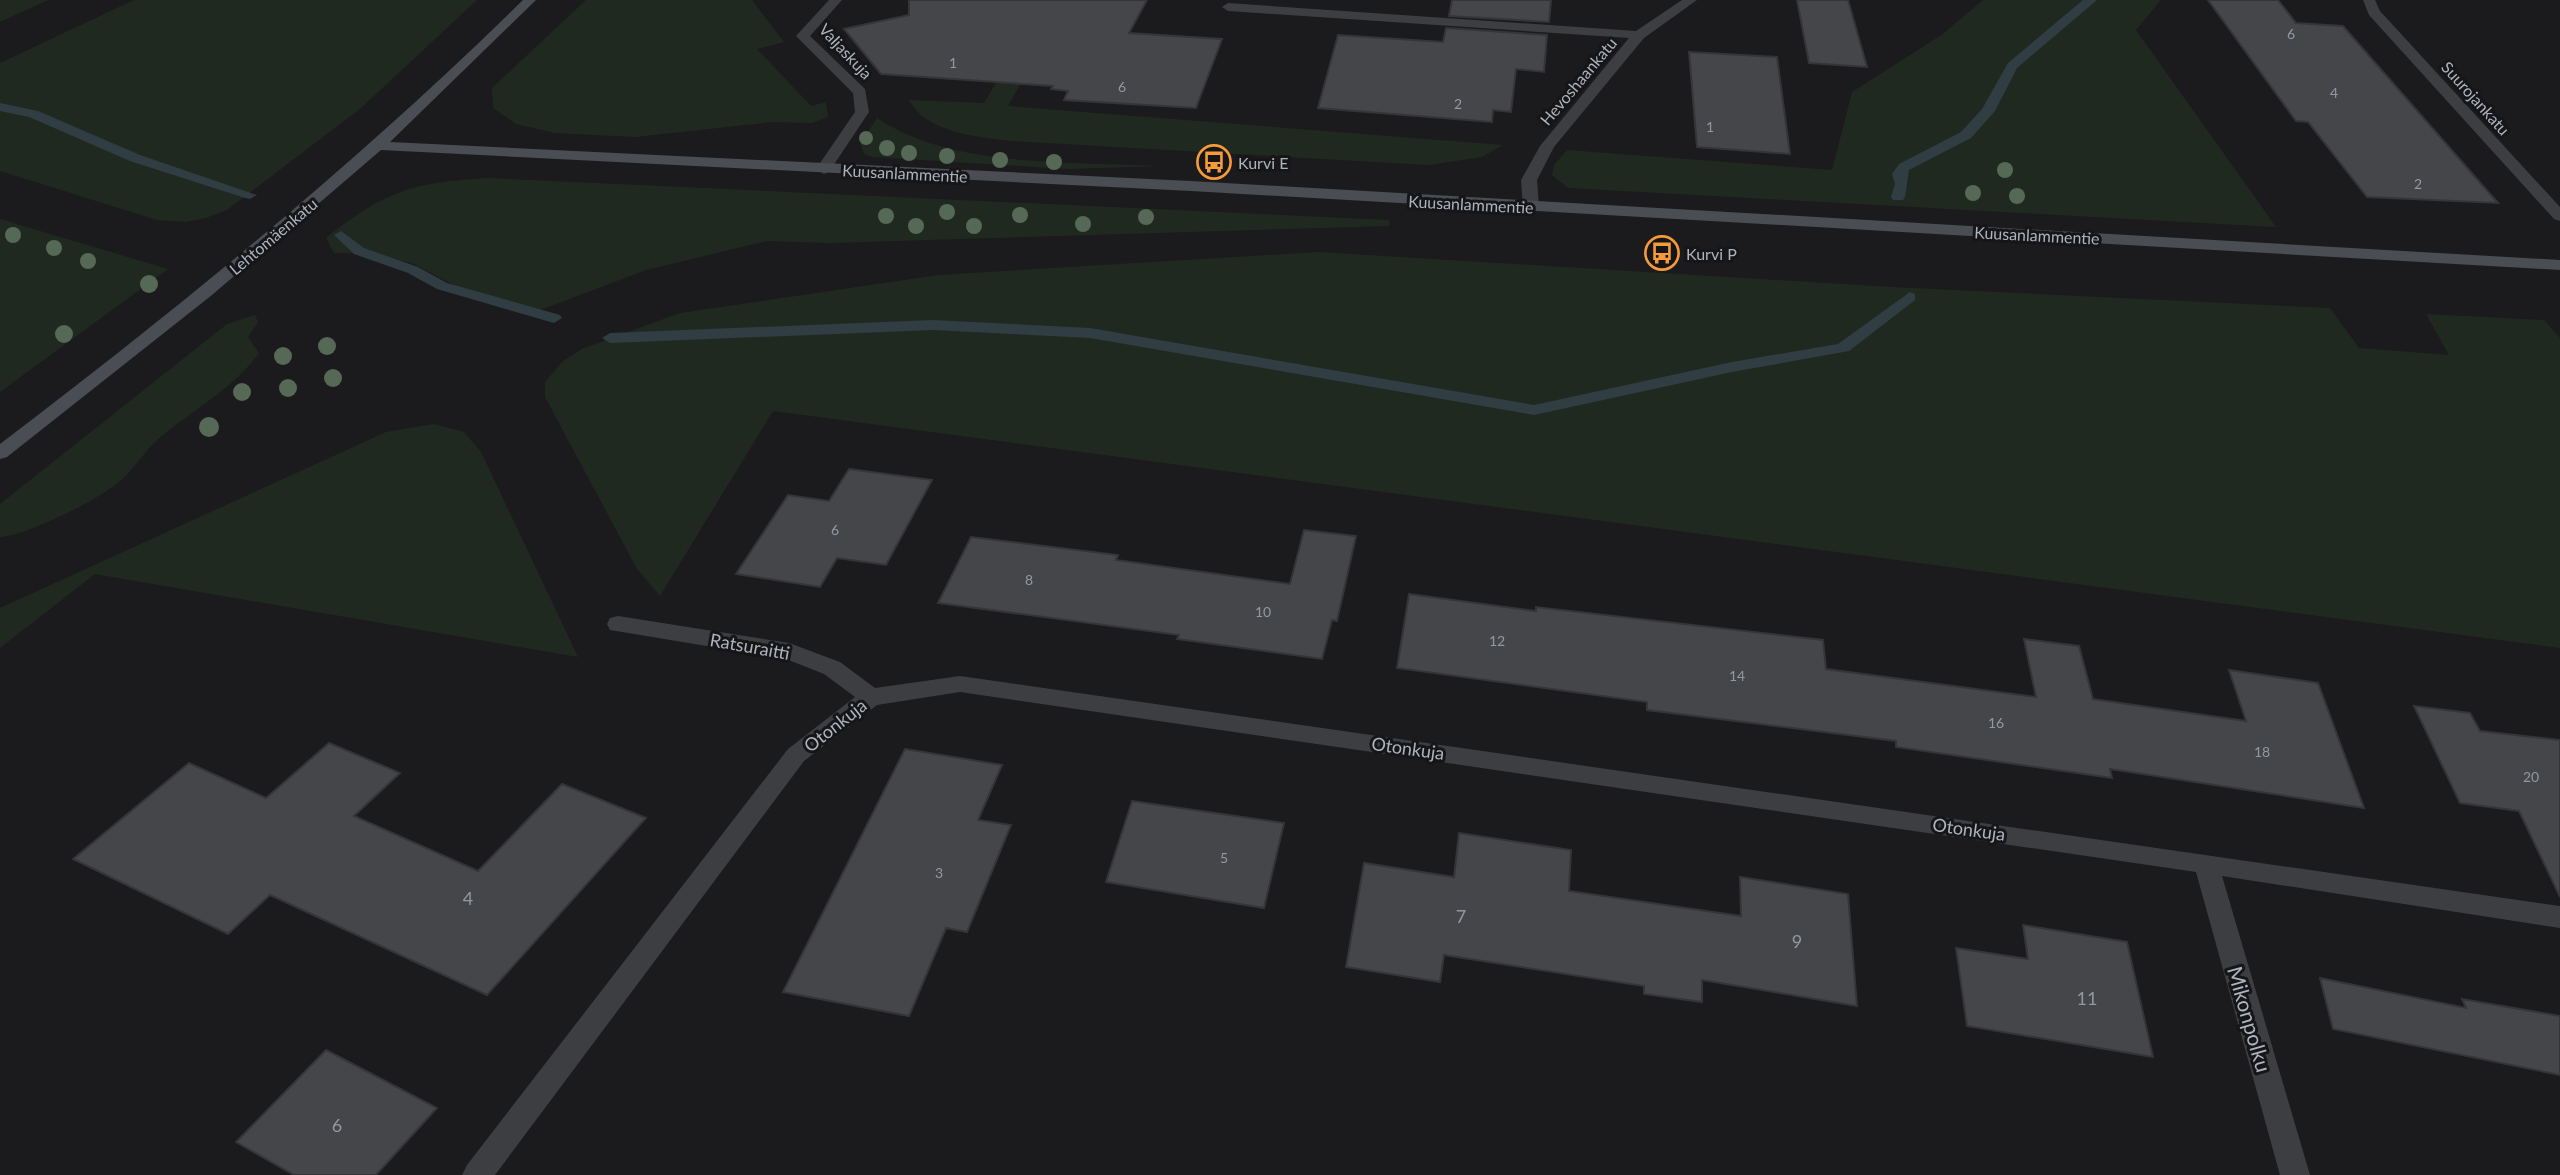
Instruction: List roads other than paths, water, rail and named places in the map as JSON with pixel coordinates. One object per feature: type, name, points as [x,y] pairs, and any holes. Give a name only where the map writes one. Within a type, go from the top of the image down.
[{"type":"street","name":"Lehtomäenkatu","points":[[0,453],[186,309],[381,146],[530,0]]},
{"type":"street","name":"Valjaskuja","points":[[824,169],[855,122],[863,103],[860,92],[803,36],[836,0]]},
{"type":"street","name":"Hevoshaankatu","points":[[1531,207],[1528,180],[1535,164],[1639,35],[1691,0]]},
{"type":"street","name":"Suurojankatu","points":[[2369,0],[2374,12],[2560,216]]},
{"type":"street","points":[[1228,7],[1639,35]]},
{"type":"street","name":"Kuusanlammentie","points":[[381,146],[1191,186],[2560,265]]},
{"type":"street","name":"Ratsuraitti","points":[[618,624],[789,651],[832,668],[871,697]]},
{"type":"street","name":"Otonkuja","points":[[477,1175],[796,755],[871,697],[960,684],[2206,863],[2560,917]]},
{"type":"street","name":"Mikonpolku","points":[[2206,863],[2295,1175]]},
{"type":"waterway","points":[[1898,197],[1902,184],[1899,174],[1904,167],[1966,135],[1988,111],[2012,66],[2074,11],[2091,0]]},
{"type":"waterway","points":[[0,107],[33,114],[135,158],[250,195]]},
{"type":"waterway","points":[[341,235],[359,251],[413,270],[442,286],[554,318]]},
{"type":"waterway","points":[[610,338],[933,325],[1090,333],[1534,410],[1732,367],[1843,348],[1910,297]]},
{"type":"place","name":"Kurvi E","points":[[1214,162]]},
{"type":"place","name":"Kurvi P","points":[[1662,253]]}]
